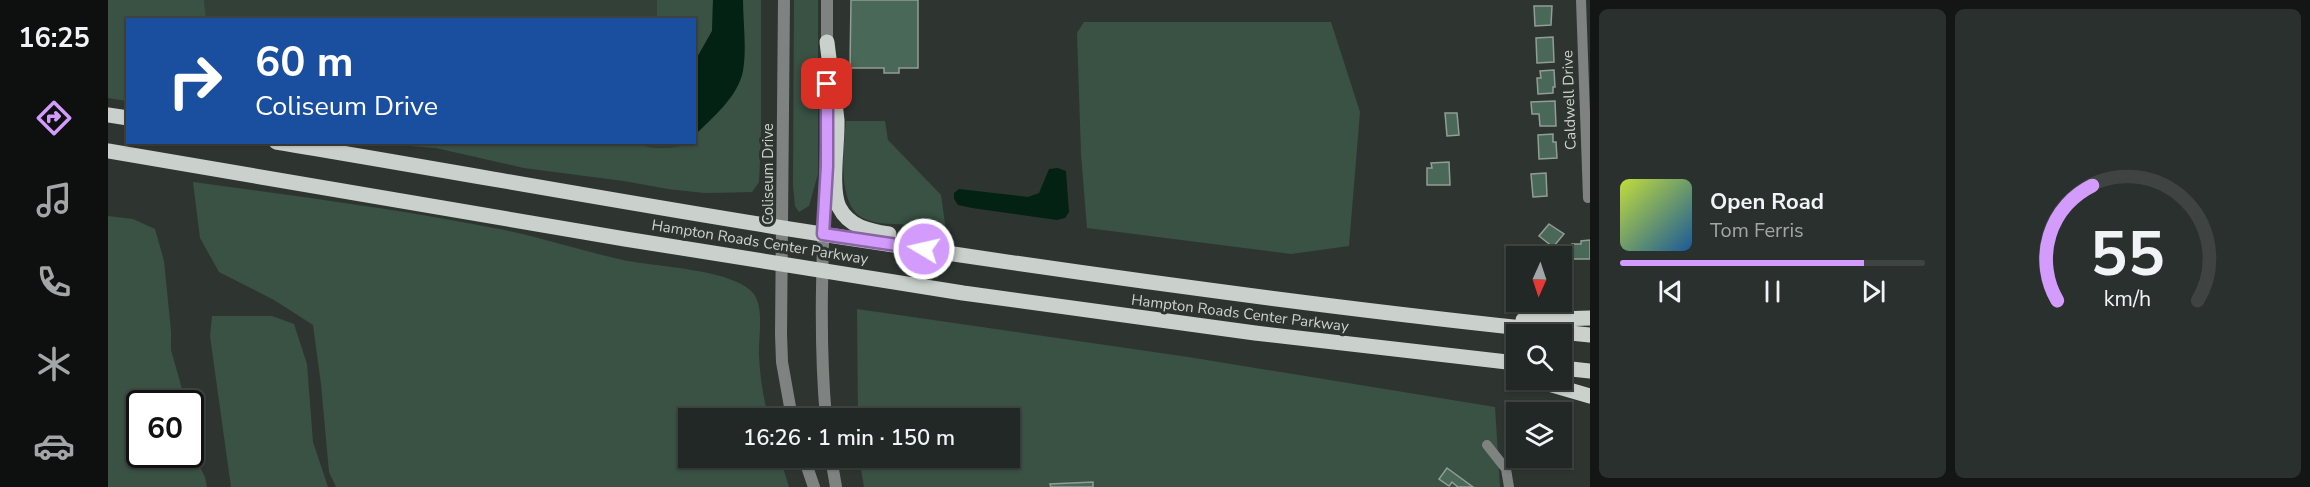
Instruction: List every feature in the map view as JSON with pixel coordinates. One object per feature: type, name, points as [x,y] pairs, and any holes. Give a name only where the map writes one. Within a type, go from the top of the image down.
[{"type":"main road","points":[[827,42],[837,122],[836,195],[839,207],[848,219],[868,230],[931,241],[1068,271]]},
{"type":"main road","points":[[108,115],[126,118]]},
{"type":"main road","name":"Hampton Roads Center Parkway","points":[[288,144],[783,228],[1068,271],[1275,300],[1590,335]]},
{"type":"main road","points":[[338,144],[407,156],[458,173]]},
{"type":"main road","name":"Hampton Roads Center Parkway","points":[[108,151],[238,175],[782,264],[1141,318],[1506,362]]},
{"type":"main road","points":[[1433,318],[1530,320],[1590,318]]},
{"type":"main road","points":[[1434,354],[1506,372]]},
{"type":"main road","points":[[1572,369],[1590,371]]},
{"type":"main road","points":[[1569,390],[1590,396]]},
{"type":"street","name":"Coliseum Drive","points":[[784,0],[782,353],[790,408]]},
{"type":"street","points":[[825,408],[822,270],[827,166],[827,0]]},
{"type":"street","name":"Caldwell Drive","points":[[1581,0],[1588,198]]},
{"type":"street","points":[[1487,445],[1506,469],[1509,487]]},
{"type":"street","points":[[807,468],[814,487]]},
{"type":"street","points":[[833,468],[836,487]]},
{"type":"shaded area","points":[[108,0],[204,0],[206,18],[126,18],[126,101],[108,98]]},
{"type":"shaded area","points":[[204,0],[761,0],[759,182],[752,192],[705,193],[524,168],[436,148],[383,144],[696,144],[696,18],[206,18]]},
{"type":"shaded area","points":[[657,0],[713,0],[712,31],[696,59],[696,18],[657,18]]},
{"type":"shaded area","points":[[713,0],[743,0],[745,45],[740,81],[730,98],[696,134],[696,59],[712,31]]},
{"type":"shaded area","points":[[743,0],[761,0],[759,182],[752,192],[705,193],[668,189],[524,168],[436,148],[383,144],[640,144],[660,148],[696,144],[696,134],[725,104],[744,55]]},
{"type":"shaded area","points":[[794,0],[818,0],[818,174],[809,206],[799,212],[795,206],[793,185]]},
{"type":"shaded area","points":[[1084,22],[1331,22],[1360,112],[1349,246],[1291,254],[1087,228],[1081,154],[1077,33]]},
{"type":"shaded area","points":[[846,121],[885,121],[888,140],[941,195],[946,231],[914,225],[875,222],[863,218],[854,211],[845,187]]},
{"type":"shaded area","points":[[1058,168],[1066,171],[1069,212],[1065,218],[1057,220],[972,208],[958,205],[954,199],[954,193],[959,189],[1028,197],[1039,193],[1049,169]]},
{"type":"shaded area","points":[[193,182],[346,203],[461,222],[515,232],[623,260],[692,270],[729,279],[743,285],[757,299],[760,323],[760,372],[766,408],[678,408],[678,468],[783,468],[789,487],[336,487],[329,472],[313,325],[274,300],[219,272],[200,238]]},
{"type":"shaded area","points":[[108,216],[133,219],[155,229],[164,261],[171,350],[182,390],[126,390],[126,468],[200,468],[207,487],[108,487]]},
{"type":"shaded area","points":[[857,309],[1188,357],[1495,407],[1500,487],[864,487],[861,468],[1020,468],[1020,408],[858,408]]},
{"type":"shaded area","points":[[212,316],[272,316],[294,324],[307,364],[313,442],[328,487],[231,487],[210,336]]},
{"type":"building","points":[[851,0],[918,0],[918,68],[899,68],[899,73],[884,73],[884,68],[850,68]]},
{"type":"building","points":[[1534,6],[1552,6],[1551,25],[1535,26]]},
{"type":"building","points":[[1553,37],[1554,62],[1537,63],[1536,38]]},
{"type":"building","points":[[1554,70],[1553,93],[1538,94],[1537,78],[1541,78],[1540,71]]},
{"type":"building","points":[[1555,101],[1556,126],[1540,126],[1539,114],[1532,114],[1531,102]]},
{"type":"building","points":[[1445,113],[1457,113],[1459,135],[1447,136]]},
{"type":"building","points":[[1553,134],[1557,158],[1539,159],[1538,135]]},
{"type":"building","points":[[1449,162],[1450,185],[1427,185],[1427,168],[1432,168],[1431,163]]},
{"type":"building","points":[[1546,173],[1547,196],[1533,197],[1531,174]]},
{"type":"building","points":[[1549,224],[1564,234],[1554,246],[1539,236]]},
{"type":"building","points":[[1590,240],[1590,259],[1572,259],[1572,244],[1581,244],[1581,241]]},
{"type":"building","points":[[1447,468],[1473,487],[1458,487],[1452,482],[1449,486],[1439,479]]},
{"type":"building","points":[[1093,482],[1093,487],[1051,487],[1050,484]]},
{"type":"route","points":[[827,84],[827,166],[823,234],[924,249]]}]
